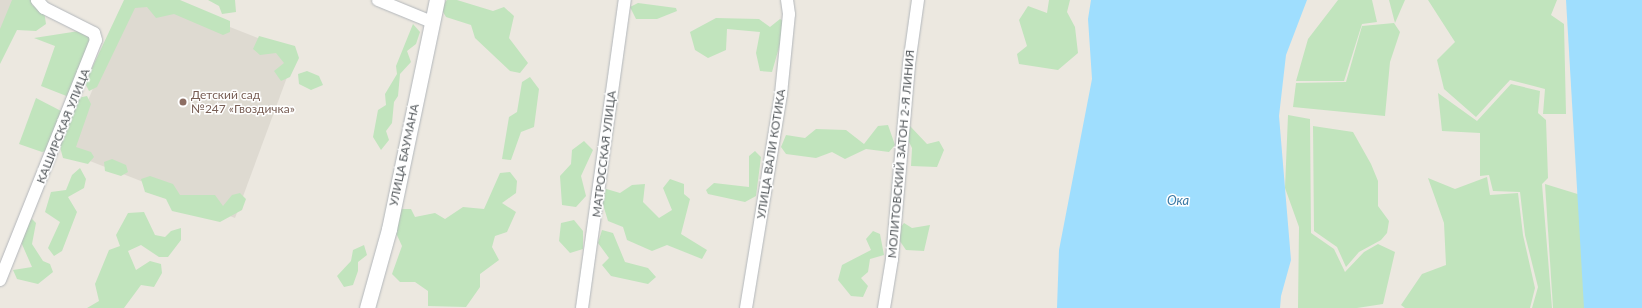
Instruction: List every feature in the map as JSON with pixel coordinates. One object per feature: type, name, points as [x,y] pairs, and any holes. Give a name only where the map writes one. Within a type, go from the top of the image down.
[{"type":"street","name":"КАШИРСКАЯ УЛИЦА","points":[[0,280],[96,40],[94,33],[44,8],[37,0]]},
{"type":"street","points":[[378,0],[432,22]]},
{"type":"street","name":"УЛИЦА БАУМАНА","points":[[367,308],[387,236],[437,0]]},
{"type":"street","name":"МАТРОССКАЯ УЛИЦА","points":[[582,308],[625,0]]},
{"type":"street","name":"УЛИЦА ВАЛИ КОТИКА","points":[[746,308],[781,94],[789,14],[787,0]]},
{"type":"street","name":"МОЛИТОВСКИЙ ЗАТОН 2-Я ЛИНИЯ","points":[[884,308],[892,259],[909,64],[918,0]]},
{"type":"shaded area","points":[[0,0],[29,0],[0,58]]},
{"type":"shaded area","name":"Детский сад №247 «Гвоздичка»","points":[[129,0],[179,7],[296,53],[235,218],[67,152]]},
{"type":"green space","points":[[12,0],[34,0],[32,5],[44,11],[46,24],[36,31],[17,30],[0,64],[0,29]]},
{"type":"green space","points":[[124,0],[180,0],[230,21],[230,32],[223,35],[174,14],[156,18],[147,7],[135,8],[97,87],[89,91],[85,83]]},
{"type":"green space","points":[[208,0],[235,0],[236,12],[222,14],[219,6]]},
{"type":"green space","points":[[447,0],[457,0],[493,11],[504,7],[514,16],[509,38],[528,63],[520,73],[510,71],[475,38],[471,25],[446,17],[440,7]]},
{"type":"green space","points":[[1049,0],[1070,0],[1067,12],[1075,27],[1078,53],[1058,70],[1019,64],[1017,54],[1027,46],[1019,20],[1028,6],[1047,13]]},
{"type":"green space","points":[[1338,0],[1372,0],[1377,22],[1362,24],[1344,81],[1296,81],[1308,39]]},
{"type":"green space","points":[[1389,0],[1405,0],[1395,23]]},
{"type":"green space","points":[[1428,0],[1557,0],[1551,15],[1564,24],[1566,114],[1543,114],[1545,89],[1510,80],[1476,117],[1444,89],[1437,60],[1455,42]]},
{"type":"green space","points":[[638,3],[676,8],[677,11],[657,19],[636,19],[630,7]]},
{"type":"green space","points":[[716,18],[759,19],[770,27],[780,19],[786,23],[772,72],[760,71],[756,53],[760,32],[727,29],[726,50],[708,58],[695,50],[690,32]]},
{"type":"green space","points":[[1394,23],[1400,32],[1390,62],[1385,116],[1293,107],[1296,83],[1346,82],[1362,26]]},
{"type":"green space","points":[[413,24],[420,32],[416,44],[407,51],[411,62],[400,74],[398,96],[394,102],[392,123],[386,131],[389,140],[381,150],[373,137],[378,110],[386,105],[385,94],[397,74],[396,66]]},
{"type":"green space","points":[[79,31],[90,38],[92,44],[69,97],[41,86],[55,46],[34,38]]},
{"type":"green space","points":[[259,36],[295,46],[299,58],[290,77],[281,81],[274,71],[284,63],[276,53],[260,55],[253,49]]},
{"type":"green space","points":[[307,71],[319,76],[323,85],[311,90],[299,84],[298,74]]},
{"type":"green space","points":[[530,77],[539,89],[534,127],[521,132],[511,160],[502,159],[509,117],[517,112],[522,82]]},
{"type":"green space","points":[[1511,84],[1540,91],[1538,113],[1546,120],[1548,178],[1542,184],[1552,308],[1532,308],[1538,287],[1525,235],[1520,192],[1493,191],[1489,175],[1480,176],[1480,133],[1442,131],[1438,93],[1477,121]]},
{"type":"green space","points":[[87,96],[91,104],[76,147],[91,152],[94,157],[88,164],[63,158],[60,147],[78,98]]},
{"type":"green space","points":[[36,98],[63,112],[46,151],[42,152],[19,144]]},
{"type":"green space","points":[[1288,115],[1310,119],[1311,233],[1334,249],[1345,272],[1364,252],[1378,244],[1395,252],[1383,304],[1357,308],[1298,308],[1299,227],[1285,188]]},
{"type":"green space","points":[[888,125],[895,145],[889,152],[866,149],[845,159],[832,152],[816,158],[786,154],[781,147],[786,135],[805,138],[816,129],[846,130],[864,144],[878,126]]},
{"type":"green space","points":[[910,126],[927,144],[939,141],[944,150],[937,167],[911,166],[912,148],[903,130]]},
{"type":"green space","points":[[1313,126],[1353,132],[1371,164],[1378,181],[1378,206],[1389,221],[1387,233],[1381,240],[1359,252],[1346,267],[1337,247],[1314,231]]},
{"type":"green space","points":[[584,141],[593,150],[581,176],[586,196],[576,207],[562,205],[560,176],[571,164],[572,150]]},
{"type":"green space","points":[[755,151],[761,157],[756,196],[745,202],[708,194],[706,190],[714,183],[749,187],[749,156]]},
{"type":"green space","points":[[112,159],[126,165],[128,172],[121,176],[105,171],[104,162]]},
{"type":"green space","points":[[80,168],[86,179],[84,188],[68,197],[77,212],[62,251],[54,256],[48,248],[60,222],[45,212],[51,192],[66,190],[72,175]]},
{"type":"green space","points":[[510,172],[517,181],[516,193],[502,203],[516,212],[507,232],[495,236],[492,247],[499,260],[480,274],[480,287],[466,307],[428,306],[428,291],[415,282],[400,282],[392,274],[402,246],[396,233],[399,209],[411,209],[415,217],[435,213],[445,219],[463,207],[484,209],[500,173]]},
{"type":"green space","points":[[150,176],[173,184],[180,195],[215,195],[223,206],[232,195],[240,193],[246,199],[242,210],[220,222],[172,211],[166,199],[145,192],[141,179]]},
{"type":"green space","points":[[1487,177],[1490,195],[1518,193],[1523,235],[1535,288],[1530,308],[1405,308],[1401,305],[1422,274],[1446,265],[1444,223],[1428,178],[1455,189]]},
{"type":"green space","points":[[670,179],[684,184],[684,194],[690,199],[681,234],[707,250],[702,259],[667,245],[652,251],[627,240],[623,227],[608,221],[601,198],[603,188],[620,193],[632,185],[645,184],[643,202],[659,218],[672,210],[663,188]]},
{"type":"green space","points":[[1545,184],[1584,196],[1590,308],[1553,308]]},
{"type":"green space","points":[[144,212],[155,235],[165,237],[171,231],[181,228],[181,240],[168,257],[159,257],[141,245],[128,251],[136,270],[150,261],[161,264],[162,273],[154,287],[141,285],[124,308],[87,308],[99,301],[95,284],[109,250],[120,246],[116,235],[128,213]]},
{"type":"green space","points":[[32,219],[36,223],[32,244],[43,261],[50,264],[53,272],[38,284],[17,279],[13,270],[32,267],[21,242],[26,223]]},
{"type":"green space","points":[[574,220],[583,231],[583,249],[570,253],[559,241],[561,223]]},
{"type":"green space","points":[[904,223],[912,228],[930,225],[924,251],[906,250],[895,234]]},
{"type":"green space","points":[[602,230],[613,233],[625,262],[648,268],[656,277],[648,284],[611,276],[602,265],[609,258],[598,243]]},
{"type":"green space","points":[[873,231],[880,234],[884,255],[870,259],[868,272],[861,278],[868,286],[863,297],[851,296],[838,280],[842,265],[871,250],[866,239]]},
{"type":"green space","points":[[364,245],[367,255],[358,262],[358,271],[353,285],[344,287],[337,276],[351,261],[353,250]]},
{"type":"water","name":"Ока","points":[[1091,0],[1307,0],[1286,55],[1279,116],[1291,260],[1281,296],[1280,308],[1057,308],[1059,250],[1092,79],[1088,19]]},
{"type":"water","points":[[1566,0],[1642,0],[1642,308],[1584,308]]},
{"type":"place","name":"Детский сад №247 «Гвоздичка»","points":[[183,102]]}]
